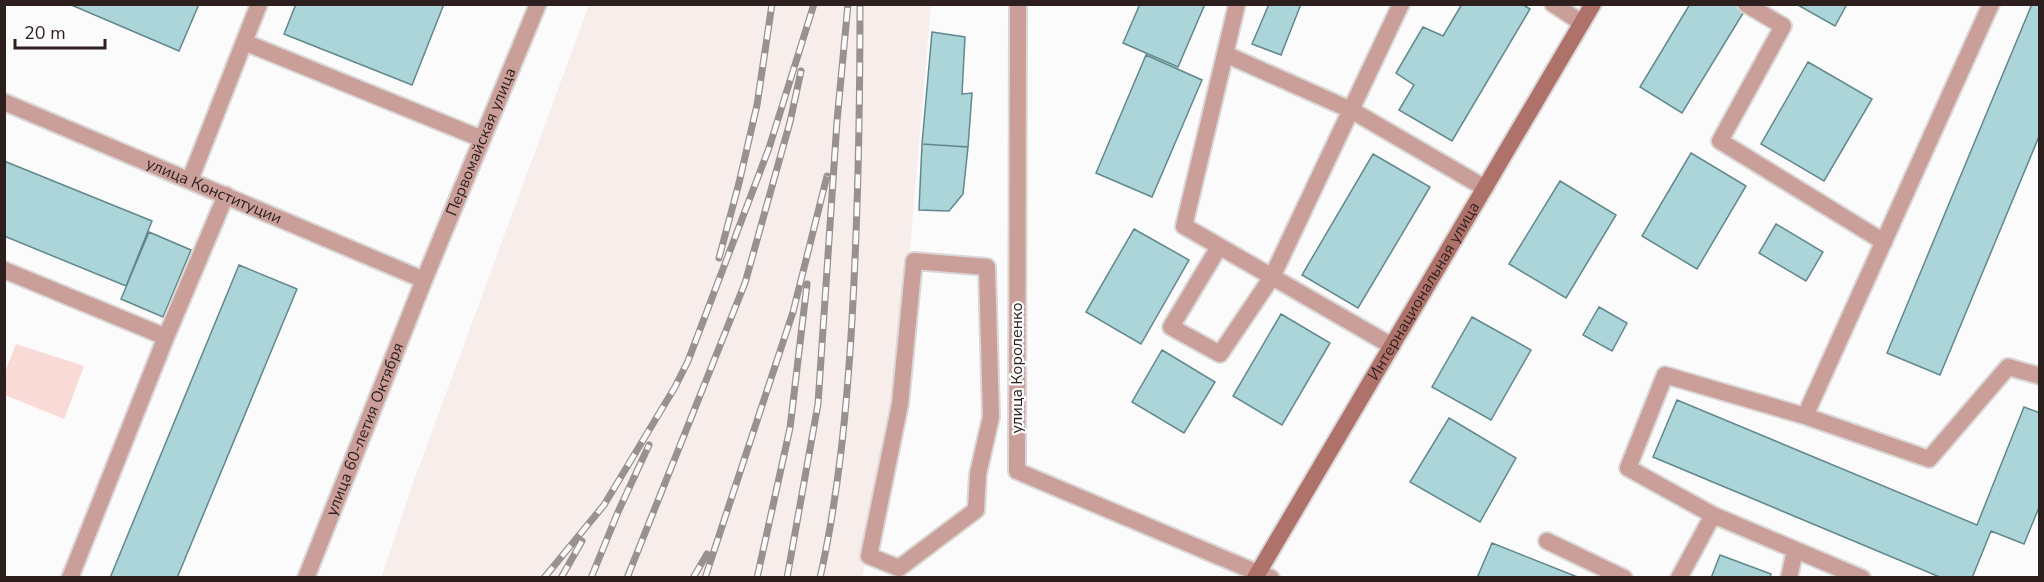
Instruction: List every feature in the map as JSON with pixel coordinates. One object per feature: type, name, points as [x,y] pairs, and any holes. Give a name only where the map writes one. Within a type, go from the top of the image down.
[{"type":"main road","name":"Интернациональная улица","points":[[1261,576],[1392,346],[1593,4]]},
{"type":"street","points":[[190,180],[259,4]]},
{"type":"street","name":"Первомайская улица","points":[[424,280],[538,4]]},
{"type":"street","name":"улица Короленко","points":[[1018,4],[1017,471],[1261,576]]},
{"type":"street","points":[[1237,4],[1184,226],[1392,346]]},
{"type":"street","points":[[1219,247],[1172,327],[1220,354],[1272,277],[1401,4]]},
{"type":"street","points":[[1553,4],[1582,23]]},
{"type":"street","points":[[1746,4],[1783,26],[1720,141],[1884,242]]},
{"type":"street","points":[[1805,416],[1991,4]]},
{"type":"street","points":[[244,42],[482,139]]},
{"type":"street","points":[[1225,54],[1351,110],[1485,188]]},
{"type":"street","name":"улица Конституции","points":[[4,102],[424,280]]},
{"type":"street","points":[[70,578],[166,337],[226,195]]},
{"type":"street","points":[[914,261],[987,267],[991,417],[978,474],[976,510],[900,568],[868,556],[900,404],[914,261]]},
{"type":"street","points":[[4,270],[166,337]]},
{"type":"street","name":"улица 60-летия Октября","points":[[306,578],[424,280]]},
{"type":"street","points":[[1862,578],[1713,516],[1628,468],[1665,375],[1805,416],[1929,459],[2008,367],[2040,376]]},
{"type":"street","points":[[1679,578],[1713,516]]},
{"type":"street","points":[[1547,541],[1624,578]]},
{"type":"street","points":[[1789,578],[1795,550]]},
{"type":"shaded area","points":[[589,5],[931,5],[897,400],[862,577],[381,578],[415,478]]},
{"type":"shaded area","points":[[16,344],[84,366],[64,419],[5,395],[5,372]]},
{"type":"building","points":[[69,4],[199,4],[179,51]]},
{"type":"building","points":[[296,4],[444,4],[412,85],[284,34]]},
{"type":"building","points":[[1140,4],[1205,4],[1178,67],[1123,43]]},
{"type":"building","points":[[1269,4],[1301,4],[1281,55],[1252,44]]},
{"type":"building","points":[[1462,4],[1522,4],[1530,9],[1452,141],[1399,110],[1414,85],[1396,73],[1423,27],[1443,36]]},
{"type":"building","points":[[1690,4],[1735,4],[1745,10],[1682,113],[1640,87]]},
{"type":"building","points":[[1796,4],[1847,4],[1835,26]]},
{"type":"building","points":[[2032,4],[2040,4],[2040,134],[1940,375],[1887,353]]},
{"type":"building","points":[[932,32],[965,37],[962,94],[972,93],[968,147],[922,144]]},
{"type":"building","points":[[1146,55],[1202,80],[1152,197],[1096,173]]},
{"type":"building","points":[[1808,62],[1872,99],[1824,181],[1761,144]]},
{"type":"building","points":[[922,144],[968,147],[963,194],[949,211],[919,210]]},
{"type":"building","points":[[1691,153],[1746,186],[1697,269],[1642,236]]},
{"type":"building","points":[[1373,154],[1430,187],[1358,308],[1302,275]]},
{"type":"building","points":[[4,161],[152,221],[126,286],[4,236]]},
{"type":"building","points":[[1560,181],[1616,215],[1566,298],[1509,264]]},
{"type":"building","points":[[1776,224],[1823,252],[1806,281],[1759,253]]},
{"type":"building","points":[[1134,229],[1189,260],[1141,344],[1086,312]]},
{"type":"building","points":[[149,232],[191,250],[163,317],[121,299]]},
{"type":"building","points":[[239,265],[297,289],[177,578],[110,578]]},
{"type":"building","points":[[1599,307],[1627,323],[1612,351],[1583,335]]},
{"type":"building","points":[[1281,314],[1330,343],[1282,425],[1233,396]]},
{"type":"building","points":[[1472,317],[1531,350],[1491,420],[1432,387]]},
{"type":"building","points":[[1162,350],[1215,382],[1184,433],[1132,402]]},
{"type":"building","points":[[1677,400],[1977,525],[2024,407],[2040,413],[2040,505],[2024,544],[1991,531],[1972,578],[1942,578],[1653,457]]},
{"type":"building","points":[[1449,418],[1516,458],[1480,522],[1410,482]]},
{"type":"building","points":[[1492,543],[1580,578],[1477,578]]},
{"type":"building","points":[[1720,555],[1771,574],[1770,578],[1711,578]]},
{"type":"railway","points":[[719,258],[757,105],[772,4]]},
{"type":"railway","points":[[544,578],[604,505],[675,387],[688,361],[769,148],[814,4]]},
{"type":"railway","points":[[787,578],[818,404],[837,121],[848,4]]},
{"type":"railway","points":[[820,578],[837,482],[850,352],[857,201],[860,4]]},
{"type":"railway","points":[[627,578],[745,283],[790,122],[801,71]]},
{"type":"railway","points":[[705,578],[793,312],[827,176]]},
{"type":"railway","points":[[757,578],[790,428],[807,284]]},
{"type":"railway","points":[[591,578],[649,445]]},
{"type":"railway","points":[[561,578],[582,541]]},
{"type":"railway","points":[[693,578],[707,554]]}]
